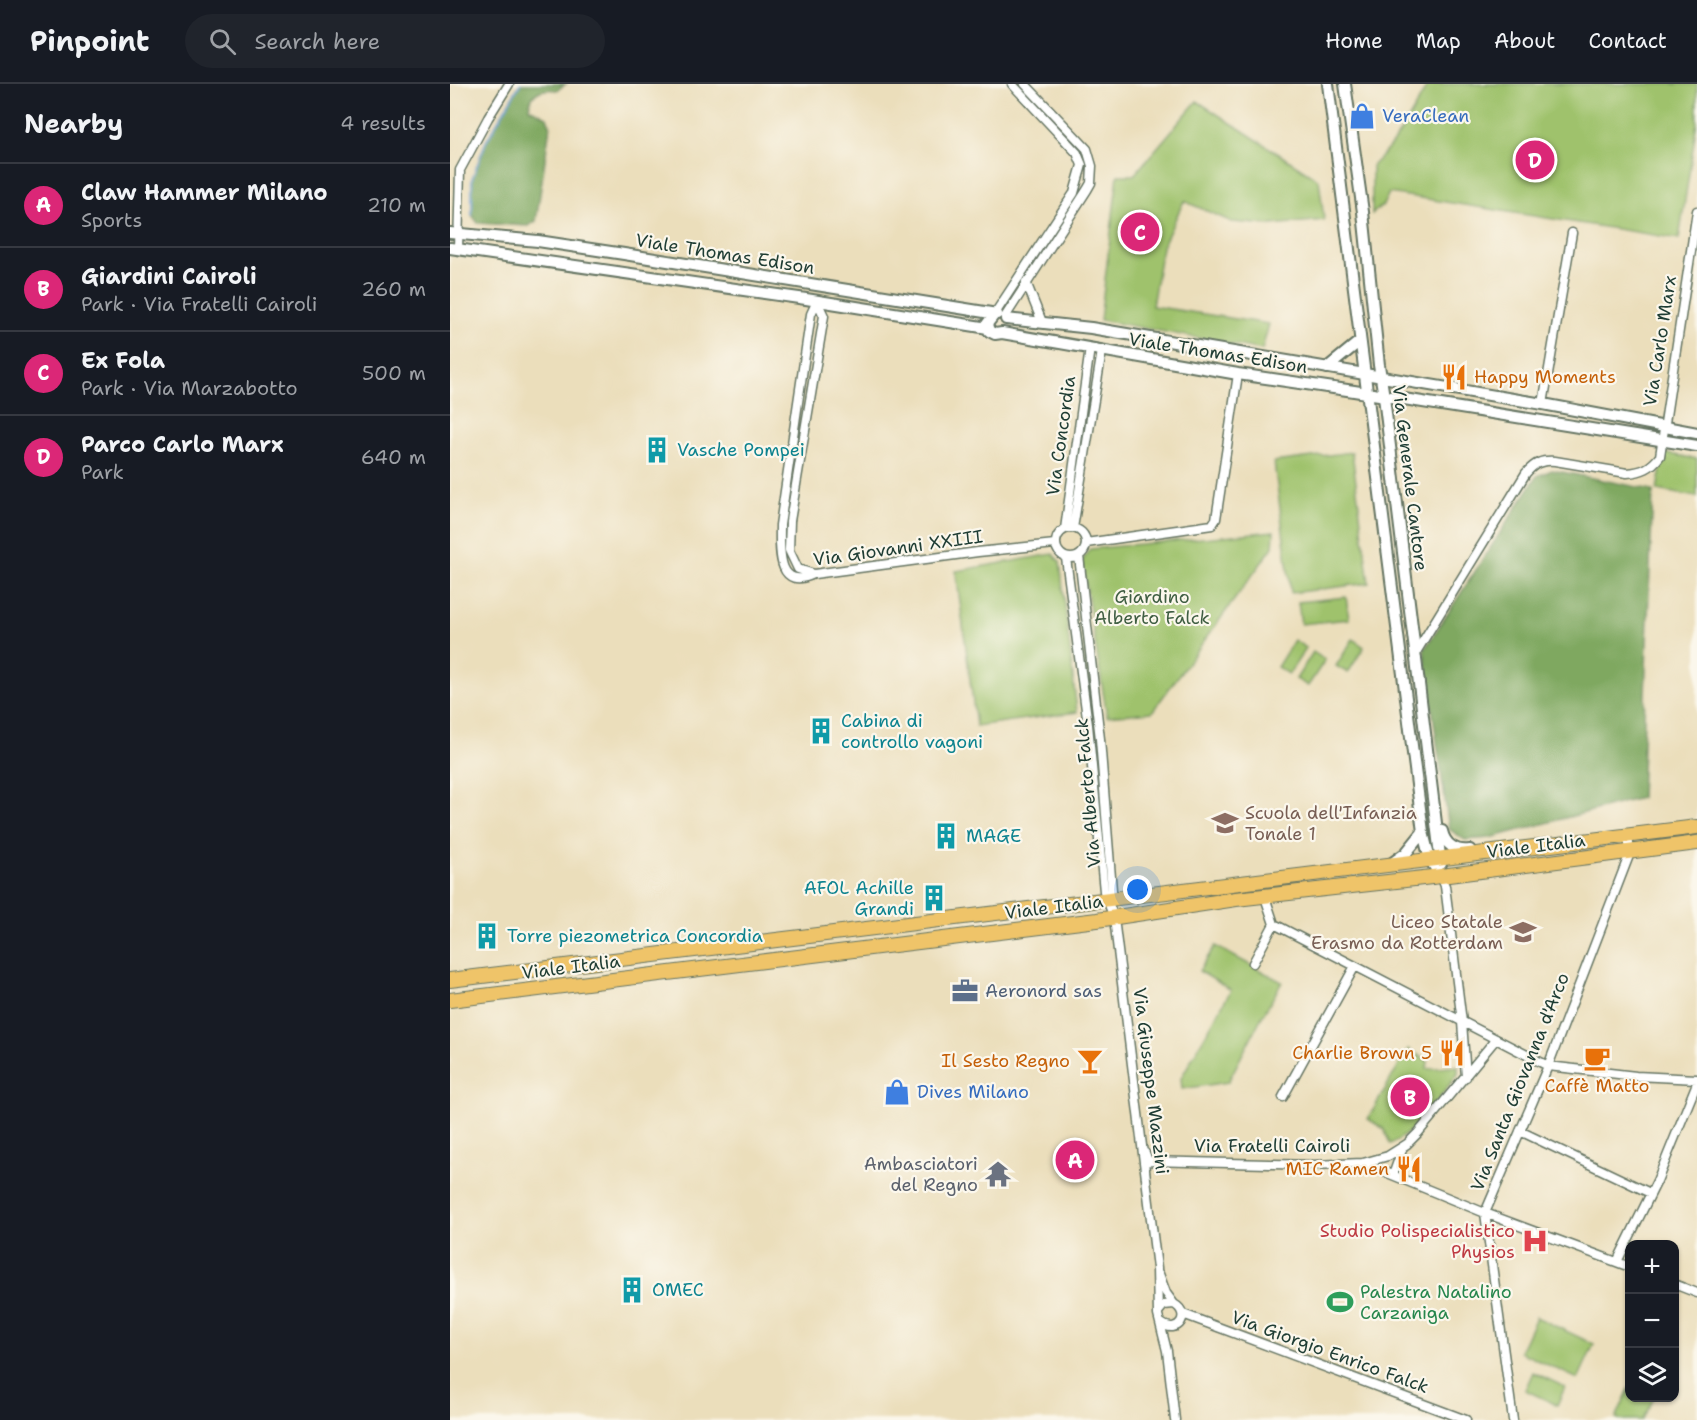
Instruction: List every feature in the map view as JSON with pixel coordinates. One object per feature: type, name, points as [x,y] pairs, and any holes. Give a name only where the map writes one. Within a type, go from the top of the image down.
[{"type":"main road","name":"Viale Italia","points":[[450,980],[1697,827]]},
{"type":"main road","name":"Viale Italia","points":[[450,1000],[1697,843]]},
{"type":"street","points":[[454,249],[459,174],[462,164],[509,84]]},
{"type":"street","points":[[1001,317],[1074,193],[1082,165],[1077,153],[1012,84]]},
{"type":"street","points":[[1001,317],[1007,327],[1002,333],[992,333],[988,328],[988,320],[1001,317],[1091,183],[1092,166],[1087,149],[1025,84]]},
{"type":"street","name":"Via Generale Cantore","points":[[1328,84],[1423,832],[1445,886],[1462,1022],[1466,1077]]},
{"type":"street","name":"Via Generale Cantore","points":[[1346,84],[1435,811],[1435,860]]},
{"type":"street","name":"Via Carlo Marx","points":[[1415,654],[1530,468],[1543,460],[1627,473],[1637,472],[1654,464],[1660,456],[1697,211]]},
{"type":"street","name":"Viale Thomas Edison","points":[[455,233],[624,254],[1001,317],[1091,328],[1543,404],[1697,433]]},
{"type":"street","points":[[1543,404],[1572,233]]},
{"type":"street","name":"Viale Thomas Edison","points":[[454,249],[988,328]]},
{"type":"street","points":[[1026,282],[1042,322]]},
{"type":"street","points":[[817,301],[820,286]]},
{"type":"street","name":"Via Giovanni XXIII","points":[[817,301],[824,316],[790,521],[789,550],[798,569],[814,574],[1055,544]]},
{"type":"street","name":"Viale Thomas Edison","points":[[1002,333],[1238,374],[1697,446]]},
{"type":"street","points":[[1327,368],[1360,341]]},
{"type":"street","name":"Via Concordia","points":[[1069,528],[1090,348]]},
{"type":"street","name":"Via Concordia","points":[[1069,528],[1102,351]]},
{"type":"street","points":[[1086,543],[1212,525],[1216,519],[1238,374]]},
{"type":"street","points":[[1430,404],[1433,386]]},
{"type":"street","points":[[1069,528],[1080,531],[1086,543],[1084,551],[1079,556],[1066,558],[1059,554],[1055,544],[1056,537],[1069,528]]},
{"type":"street","name":"Via Alberto Falck","points":[[1079,556],[1100,739],[1112,890],[1108,899]]},
{"type":"street","name":"Via Alberto Falck","points":[[1066,558],[1088,725],[1104,891],[1108,899]]},
{"type":"street","name":"Viale Italia","points":[[1435,811],[1446,842],[1459,850],[1507,845],[1520,848]]},
{"type":"street","points":[[1388,865],[1406,853],[1423,832]]},
{"type":"street","name":"Via Santa Giovanna d'Arco","points":[[1513,1420],[1485,1212],[1548,1066],[1630,853],[1628,835]]},
{"type":"street","points":[[1264,880],[1265,896],[1274,924],[1548,1066],[1697,1081],[1657,1181],[1617,1262]]},
{"type":"street","name":"Via Giuseppe Mazzini","points":[[1108,899],[1114,918],[1144,1150],[1157,1268],[1159,1311],[1167,1351],[1175,1420]]},
{"type":"street","points":[[1253,963],[1274,924]]},
{"type":"street","points":[[1283,1097],[1355,966]]},
{"type":"street","name":"Via Fratelli Cairoli","points":[[1144,1150],[1148,1161],[1314,1165],[1363,1163],[1388,1156],[1403,1147],[1418,1133],[1496,1039]]},
{"type":"street","points":[[1520,1131],[1650,1193]]},
{"type":"street","name":"Via Fratelli Cairoli","points":[[1394,1175],[1403,1147]]},
{"type":"street","points":[[1363,1163],[1625,1265]]},
{"type":"street","name":"Via Giuseppe Mazzini","points":[[1157,1268],[1166,1293],[1183,1314]]},
{"type":"street","points":[[1679,1286],[1697,1293]]},
{"type":"street","points":[[1159,1311],[1167,1304],[1174,1304]]},
{"type":"street","points":[[1161,1323],[1171,1327],[1181,1322],[1183,1314]]},
{"type":"street","name":"Via Giorgio Enrico Falck","points":[[1183,1314],[1466,1420]]},
{"type":"street","name":"Via Giuseppe Mazzini","points":[[1167,1351],[1171,1327]]},
{"type":"green space","points":[[520,84],[566,84],[557,90],[538,92],[530,103],[529,108],[547,117],[550,126],[536,221],[528,226],[478,223],[472,215],[472,179],[486,142]]},
{"type":"green space","points":[[1428,84],[1697,84],[1697,122],[1679,239],[1389,193],[1383,205],[1372,214],[1372,166],[1396,138]]},
{"type":"green space","points":[[1197,101],[1319,180],[1324,220],[1271,225],[1232,222],[1184,201],[1162,247],[1152,306],[1269,324],[1262,350],[1100,320],[1118,175],[1134,175]]},
{"type":"green space","points":[[1352,452],[1369,583],[1291,593],[1274,462]]},
{"type":"green space","points":[[1664,453],[1697,459],[1697,497],[1657,490]]},
{"type":"green space","points":[[1552,470],[1653,490],[1641,798],[1490,838],[1465,840],[1449,829],[1424,650],[1537,476]]},
{"type":"green space","name":"Giardino Alberto Falck","points":[[1274,531],[1273,547],[1152,712],[1107,716],[1082,561],[1090,549]]},
{"type":"green space","name":"Giardino Alberto Falck","points":[[1053,554],[1060,562],[1077,712],[976,726],[956,571]]},
{"type":"green space","points":[[1346,597],[1349,619],[1301,624],[1298,602]]},
{"type":"green space","points":[[1353,639],[1364,647],[1348,673],[1336,666]]},
{"type":"green space","points":[[1294,640],[1306,648],[1289,674],[1277,667]]},
{"type":"green space","points":[[1313,652],[1325,660],[1308,686],[1296,679]]},
{"type":"green space","points":[[1215,946],[1282,982],[1228,1082],[1182,1089],[1181,1078],[1231,990],[1199,971]]},
{"type":"green space","points":[[1408,1049],[1428,1061],[1427,1069],[1458,1066],[1458,1074],[1419,1122],[1390,1144],[1384,1129],[1368,1119]]},
{"type":"green space","points":[[1536,1317],[1594,1344],[1578,1379],[1520,1352]]},
{"type":"green space","points":[[1533,1372],[1565,1387],[1557,1405],[1525,1390]]},
{"type":"green space","points":[[1625,1398],[1625,1402],[1652,1402],[1642,1420],[1616,1418]]},
{"type":"waterway","points":[[472,215],[472,179],[486,142],[520,84]]},
{"type":"place","name":"VeraClean","points":[[1362,116]]},
{"type":"place","name":"Parco Carlo Marx","points":[[1535,160]]},
{"type":"place","name":"Ex Fola","points":[[1140,232]]},
{"type":"place","name":"Happy Moments","points":[[1454,377]]},
{"type":"place","name":"Vasche Pompei","points":[[657,450]]},
{"type":"place","name":"Cabina di controllo vagoni","points":[[821,731]]},
{"type":"place","name":"Scuola dell'Infanzia Tonale 1","points":[[1225,823]]},
{"type":"place","name":"MAGE","points":[[946,836]]},
{"type":"place","name":"AFOL Achille Grandi","points":[[934,898]]},
{"type":"place","name":"Liceo Statale Erasmo da Rotterdam","points":[[1523,932]]},
{"type":"place","name":"Torre piezometrica Concordia","points":[[487,936]]},
{"type":"place","name":"Aeronord sas","points":[[965,991]]},
{"type":"place","name":"Charlie Brown 5","points":[[1452,1053]]},
{"type":"place","name":"Caffè Matto","points":[[1597,1058]]},
{"type":"place","name":"Il Sesto Regno","points":[[1090,1061]]},
{"type":"place","name":"Dives Milano","points":[[897,1092]]},
{"type":"place","name":"Giardini Cairoli","points":[[1410,1097]]},
{"type":"place","name":"Claw Hammer Milano","points":[[1075,1160]]},
{"type":"place","name":"MIC Ramen","points":[[1409,1169]]},
{"type":"place","name":"Ambasciatori del Regno","points":[[998,1174]]},
{"type":"place","name":"Studio Polispecialistico Physios","points":[[1535,1241]]},
{"type":"place","name":"OMEC","points":[[632,1290]]},
{"type":"place","name":"Palestra Natalino Carzaniga","points":[[1340,1302]]}]
